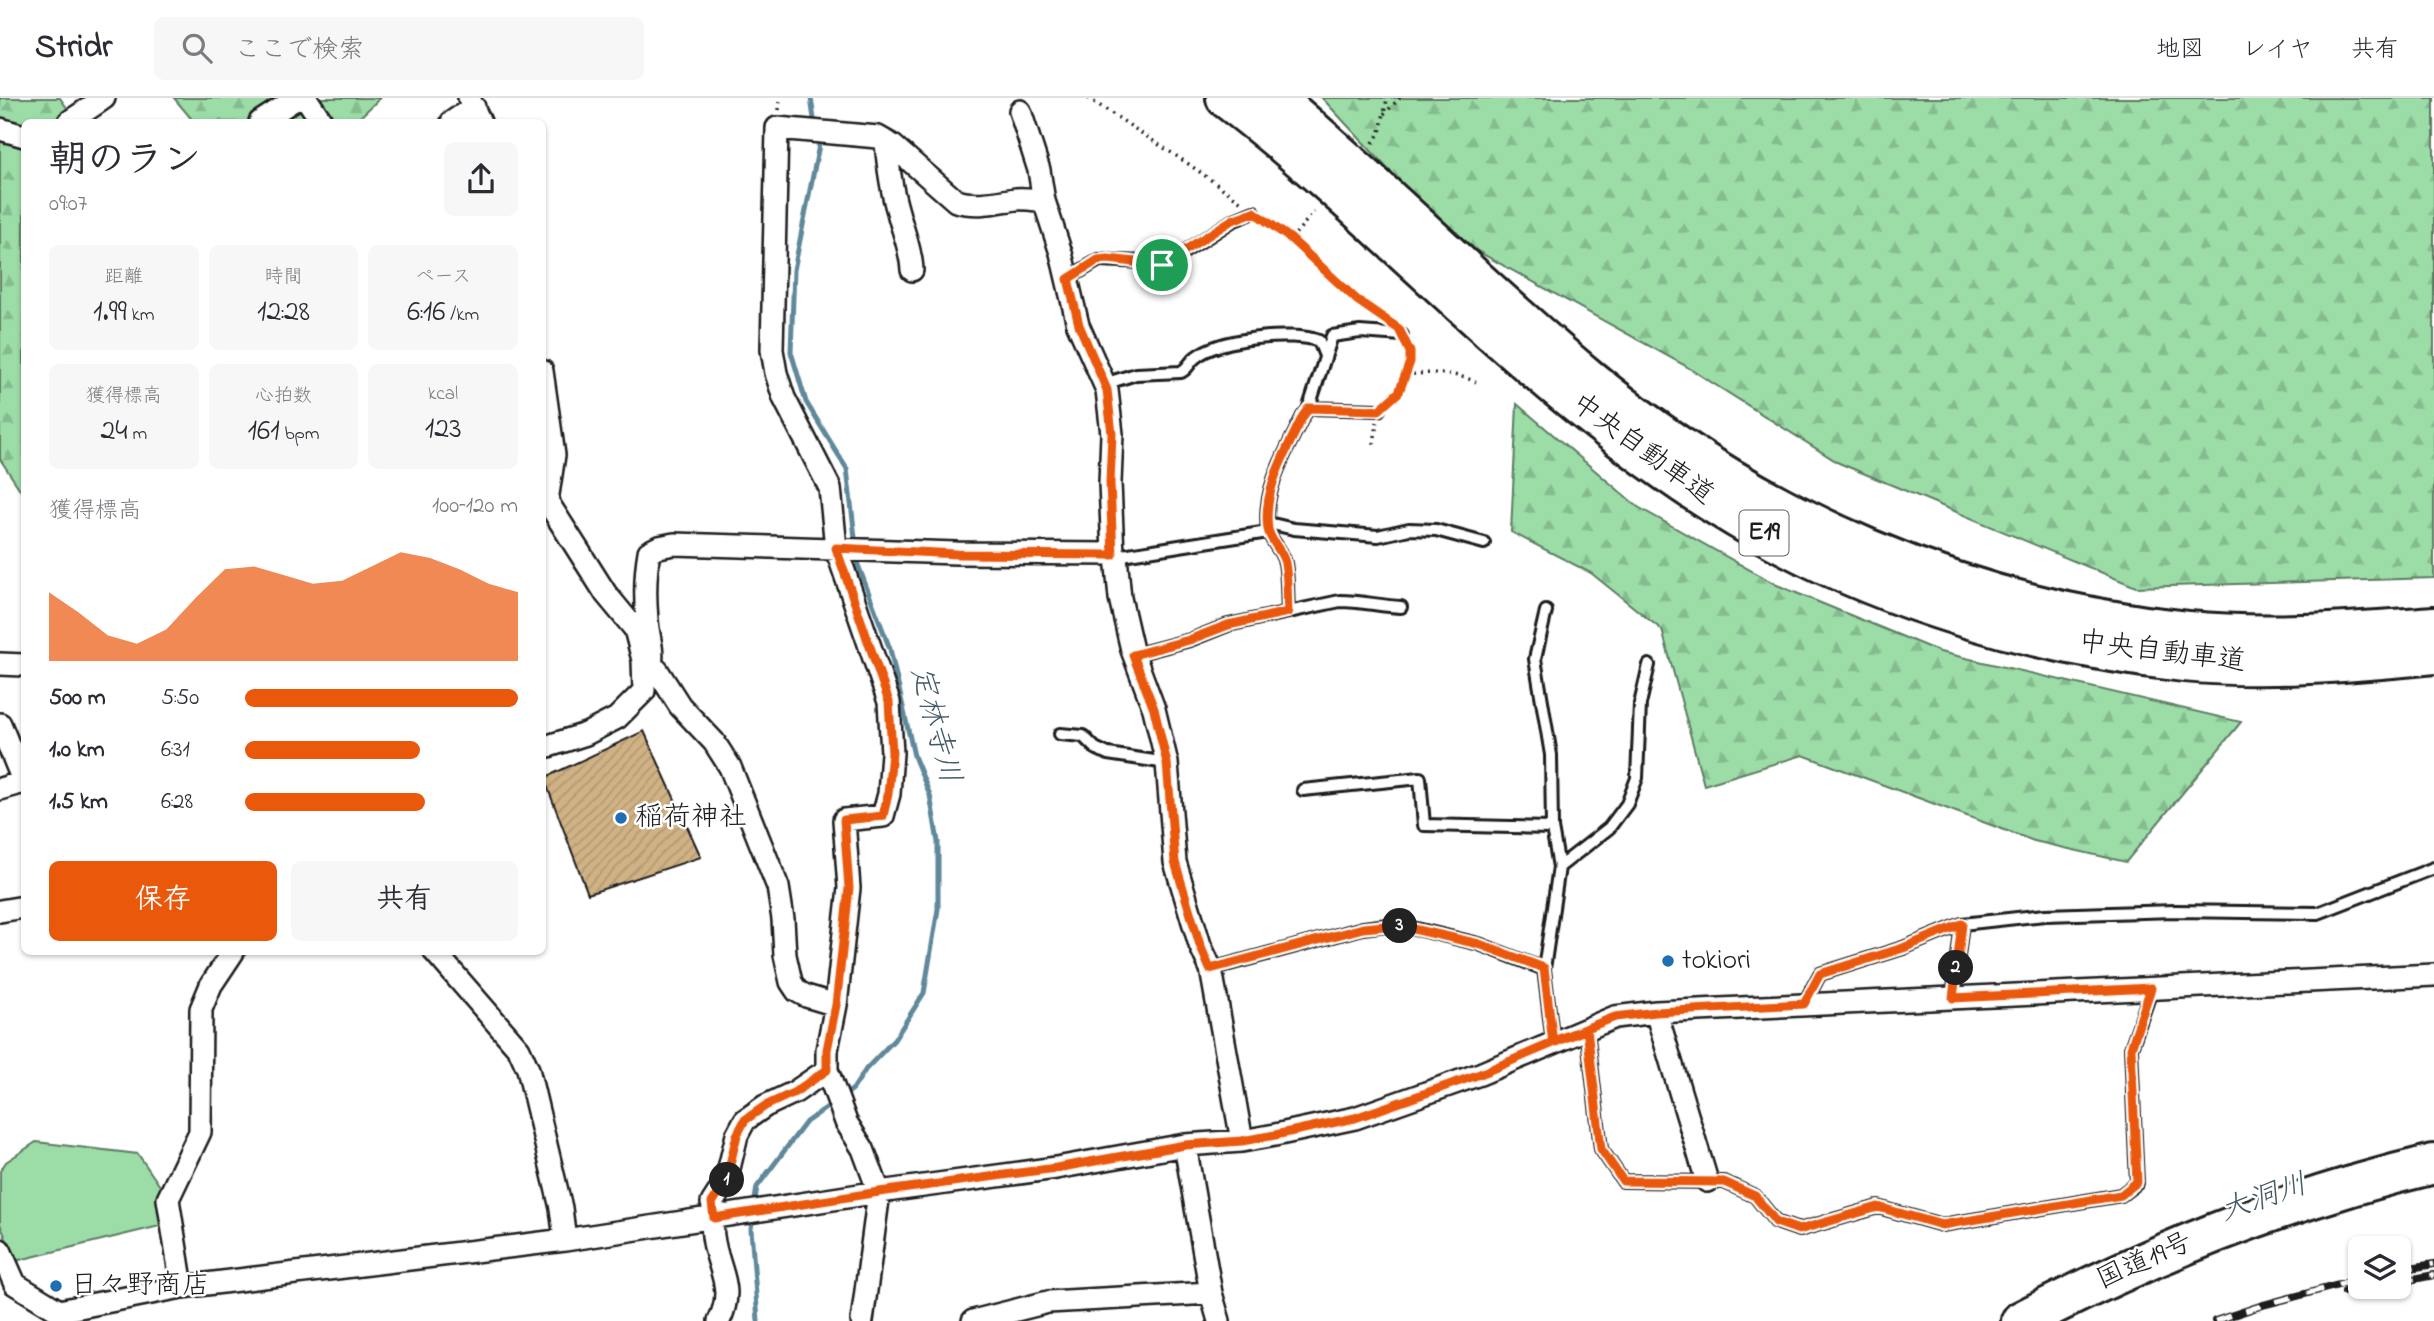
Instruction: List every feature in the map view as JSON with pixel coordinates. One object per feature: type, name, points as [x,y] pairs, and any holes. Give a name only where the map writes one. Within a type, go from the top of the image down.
[{"type":"highway","name":"中央自動車道","points":[[1226,98],[1318,173],[1518,354],[1629,445],[1755,528],[1821,562],[1889,591],[1961,616],[2029,635],[2104,650],[2186,662],[2271,665],[2355,662],[2434,654]]},
{"type":"highway","name":"中央自動車道","points":[[1275,98],[1590,379],[1705,464],[1770,503],[1836,536],[1968,586],[2036,605],[2110,620],[2188,631],[2269,635],[2354,632],[2434,625]]},
{"type":"highway","name":"国道19号","points":[[2021,1321],[2101,1281],[2203,1237],[2335,1190],[2434,1164]]},
{"type":"highway","name":"国道19号","points":[[2074,1321],[2173,1273],[2239,1247],[2347,1211],[2434,1189]]},
{"type":"street","points":[[73,119],[104,98]]},
{"type":"street","points":[[265,119],[297,98]]},
{"type":"street","points":[[306,98],[320,119]]},
{"type":"street","points":[[457,119],[474,109]]},
{"type":"street","points":[[1020,111],[1039,170],[1044,201],[1079,325],[1107,390],[1112,434],[1110,483],[1120,598],[1133,655],[1154,709],[1167,763],[1175,862],[1210,969],[1242,1141]]},
{"type":"street","points":[[862,1321],[879,1192],[863,1149],[846,1122],[827,1070],[827,1050],[836,1005],[849,888],[844,820],[883,816],[892,753],[889,702],[836,548],[830,488],[784,398],[776,373],[772,350],[777,128],[866,134],[886,142],[956,201],[966,204],[993,204],[1018,199],[1044,201]]},
{"type":"street","points":[[0,129],[21,135]]},
{"type":"street","points":[[886,142],[888,170],[911,256],[912,270]]},
{"type":"street","points":[[546,399],[554,455],[547,475],[547,501],[606,594],[635,629],[647,663],[644,691],[617,718],[586,734],[546,746]]},
{"type":"street","points":[[647,663],[653,654],[646,591],[649,552],[659,547],[674,544],[957,554],[1115,555]]},
{"type":"street","points":[[647,663],[657,670],[680,706],[714,742],[730,767],[778,887],[785,956],[791,982],[797,991],[806,996],[836,1005]]},
{"type":"street","points":[[0,664],[21,665]]},
{"type":"street","points":[[0,724],[18,750]]},
{"type":"street","points":[[0,789],[21,783]]},
{"type":"street","points":[[0,911],[21,908]]},
{"type":"street","points":[[182,1287],[168,1199],[200,1132],[201,1009],[211,985],[231,955]]},
{"type":"street","points":[[438,955],[519,1049],[528,1069],[561,1208],[565,1240]]},
{"type":"street","points":[[0,1250],[7,1284],[57,1316],[182,1287],[565,1240],[1056,1168],[1185,1145],[1242,1141],[1355,1118],[1480,1074],[1615,1017],[1656,1012],[1804,1004],[2434,975]]},
{"type":"street","points":[[1656,1012],[1707,1181]]},
{"type":"street","points":[[719,1321],[728,1293],[712,1234],[712,1203],[726,1181],[737,1135],[745,1120],[765,1106],[795,1092],[827,1070]]},
{"type":"street","points":[[1185,1145],[1211,1293],[1219,1321]]},
{"type":"street","points":[[973,1321],[1048,1302],[1211,1293]]},
{"type":"lane","points":[[1068,279],[1098,260],[1162,265],[1232,220],[1254,212]]},
{"type":"lane","points":[[1288,612],[1285,563],[1268,528],[1268,510],[1276,475],[1309,408],[1332,336],[1360,332],[1402,335]]},
{"type":"lane","points":[[1104,384],[1136,374],[1181,372],[1187,369],[1196,356],[1217,346],[1239,341],[1282,337],[1311,338],[1319,341],[1325,356]]},
{"type":"lane","points":[[1309,408],[1379,410]]},
{"type":"lane","points":[[1115,555],[1268,528],[1378,536],[1409,529],[1436,530],[1484,543]]},
{"type":"lane","points":[[1133,655],[1189,640],[1228,625],[1340,601],[1401,607]]},
{"type":"lane","points":[[1546,611],[1535,659],[1551,754],[1552,828],[1559,867],[1544,968],[1553,1043]]},
{"type":"lane","points":[[1559,867],[1609,828],[1627,804],[1637,778],[1640,704],[1649,665]]},
{"type":"lane","points":[[1060,734],[1083,736],[1095,748],[1108,754],[1167,763]]},
{"type":"lane","points":[[1303,790],[1420,778],[1424,825],[1552,828]]},
{"type":"lane","points":[[1804,1004],[1820,974],[1903,948],[1962,924],[2046,915],[2175,911],[2318,913],[2434,868]]},
{"type":"lane","points":[[1953,998],[1962,924]]},
{"type":"lane","points":[[1210,969],[1363,928],[1396,925],[1479,944],[1544,968]]},
{"type":"lane","points":[[1587,1029],[1601,1149],[1623,1181],[1724,1182],[1755,1196],[1776,1222],[1799,1230],[1878,1207],[1942,1225],[2121,1195],[2137,1182],[2131,1048],[2151,988]]},
{"type":"path","points":[[1088,98],[1190,165],[1291,239],[1357,300],[1399,329],[1410,352],[1410,362],[1399,392],[1379,410],[1374,444]]},
{"type":"path","points":[[1383,114],[1400,98]]},
{"type":"path","points":[[1373,143],[1380,132],[1387,99]]},
{"type":"path","points":[[1291,239],[1314,212]]},
{"type":"path","points":[[1406,375],[1447,373],[1476,382]]},
{"type":"green space","points":[[0,98],[60,98],[75,119],[21,119],[21,491],[0,459]]},
{"type":"green space","points":[[174,98],[380,98],[358,119],[192,119]]},
{"type":"green space","points":[[1322,98],[2434,98],[2434,578],[2136,587],[1839,463],[1684,365],[1450,236]]},
{"type":"green space","points":[[1517,404],[1638,507],[1777,585],[1940,652],[2241,722],[2126,862],[2034,841],[1803,755],[1704,785],[1662,630],[1591,573],[1511,532]]},
{"type":"green space","points":[[36,1142],[138,1154],[162,1189],[164,1225],[15,1261],[0,1224],[0,1171],[6,1162]]},
{"type":"building","name":"稲荷神社","points":[[644,731],[701,857],[588,894],[546,783],[546,777]]},
{"type":"waterway","name":"定林寺川","points":[[811,98],[815,126]]},
{"type":"waterway","name":"定林寺川","points":[[817,136],[819,145],[794,270],[791,352],[806,402],[847,469],[856,546]]},
{"type":"waterway","name":"定林寺川","points":[[841,1098],[853,1089],[866,1069],[894,1040],[924,993],[938,909],[938,842],[930,795],[914,756],[890,649],[857,556]]},
{"type":"waterway","name":"定林寺川","points":[[754,1206],[757,1187],[806,1122],[833,1103]]},
{"type":"waterway","name":"定林寺川","points":[[753,1215],[751,1229],[758,1321]]},
{"type":"railway","points":[[2411,1268],[2434,1264]]},
{"type":"railway","points":[[2411,1280],[2434,1275]]},
{"type":"railway","points":[[2215,1321],[2348,1282]]},
{"type":"place","name":"稲荷神社","points":[[621,818]]},
{"type":"place","name":"tokiori","points":[[1668,961]]},
{"type":"place","name":"日々野商店","points":[[56,1286]]},
{"type":"route","points":[[1162,265],[1098,260],[1068,279],[1079,325],[1107,390],[1112,434],[1110,483],[1113,555],[957,554],[836,548],[889,702],[892,753],[888,794],[883,816],[844,820],[849,888],[836,1005],[827,1050],[827,1070],[795,1092],[765,1106],[745,1120],[737,1135],[726,1181],[712,1203],[714,1218],[1056,1168],[1185,1145],[1242,1141],[1355,1118],[1480,1074],[1553,1043],[1559,1039],[1615,1017],[1656,1012],[1804,1004],[1820,974],[1903,948],[1962,924],[1953,998],[2151,988],[2131,1048],[2137,1182],[2121,1195],[1942,1225],[1878,1207],[1799,1230],[1776,1222],[1755,1196],[1724,1182],[1623,1181],[1601,1149],[1587,1029],[1553,1043],[1544,968],[1479,944],[1396,925],[1363,928],[1210,969],[1175,862],[1167,763],[1154,709],[1133,655],[1189,640],[1228,625],[1271,618],[1288,612],[1285,563],[1268,532],[1268,510],[1276,475],[1303,416],[1309,408],[1379,410],[1399,392],[1410,362],[1410,352],[1399,329],[1393,323],[1372,312],[1291,239],[1254,212],[1232,220],[1162,265]]},
{"type":"water label","name":"大洞川","points":[[2264,1199]]}]
